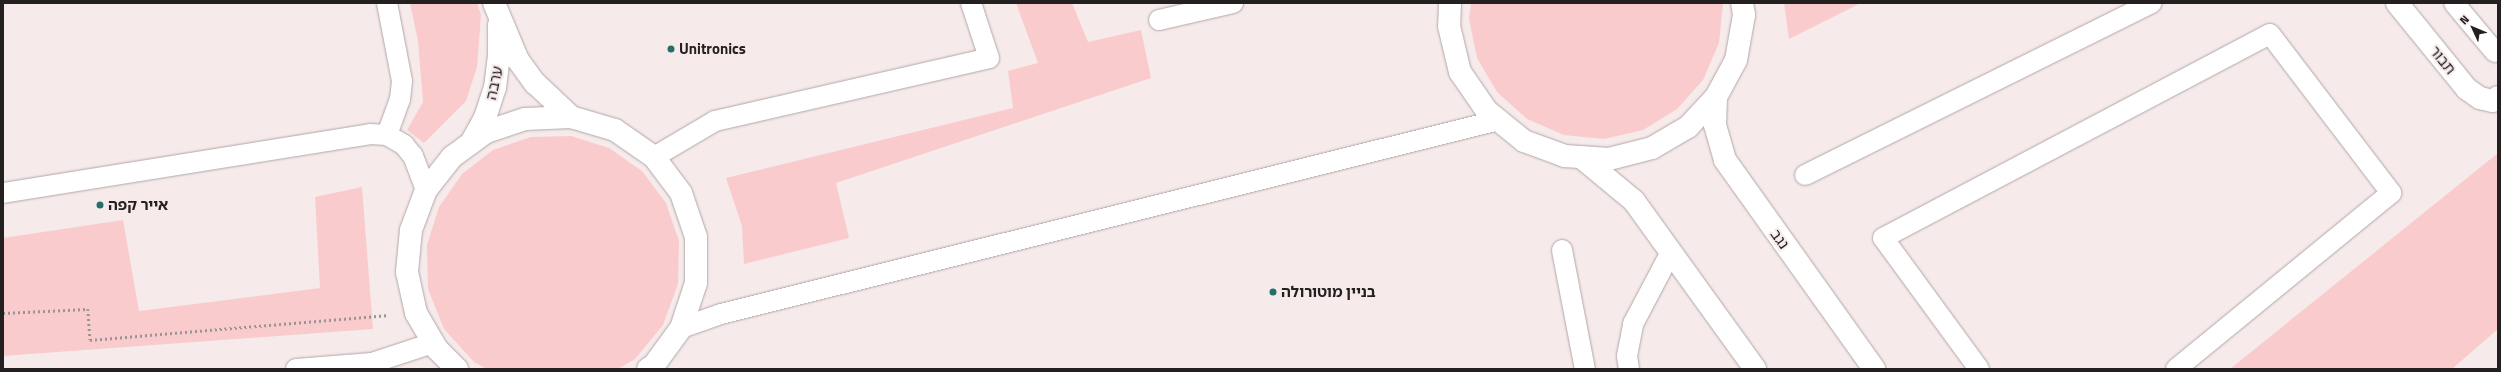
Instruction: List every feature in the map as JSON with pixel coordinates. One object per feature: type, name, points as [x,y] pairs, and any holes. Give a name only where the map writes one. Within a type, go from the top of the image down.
[{"type":"street","points":[[1450,3],[1449,26],[1460,72],[1487,111],[1524,141],[1565,156],[1609,159],[1652,148],[1688,127],[1716,97],[1736,60],[1744,15],[1742,3]]},
{"type":"street","name":"תבור","points":[[2397,3],[2467,89],[2480,98],[2493,101],[2498,97]]},
{"type":"street","name":"ערבה","points":[[497,10],[518,60],[536,83],[571,117]]},
{"type":"street","name":"ערבה","points":[[471,144],[485,118],[495,88],[499,54],[497,10]]},
{"type":"street","name":"נגב","points":[[1716,97],[1714,125],[1725,160],[1874,369]]},
{"type":"street","points":[[457,369],[433,343],[416,313],[407,272],[411,230],[426,190],[452,157],[486,132],[525,119],[571,117],[615,130],[654,157],[681,194],[696,237],[696,284],[681,328],[648,369]]},
{"type":"street","points":[[1580,156],[1634,201],[1755,369]]},
{"type":"lane","points":[[387,3],[402,81],[400,99],[388,135]]},
{"type":"lane","points":[[654,157],[715,121],[989,58],[971,3]]},
{"type":"lane","points":[[1160,20],[1233,3]]},
{"type":"lane","points":[[1805,175],[2152,3]]},
{"type":"lane","points":[[2454,3],[2495,52]]},
{"type":"lane","points":[[1979,369],[1883,238],[2270,34],[2391,193],[2176,369]]},
{"type":"lane","points":[[681,328],[728,312],[1499,120]]},
{"type":"lane","points":[[3,193],[370,134],[388,135],[404,145],[413,156],[426,190]]},
{"type":"lane","points":[[1562,250],[1585,369]]},
{"type":"lane","points":[[1629,369],[1627,356],[1633,324],[1671,252]]},
{"type":"lane","points":[[296,369],[372,363],[433,343]]},
{"type":"path","points":[[3,313],[88,309],[90,340],[416,313]]},
{"type":"shaded area","points":[[410,3],[477,3],[481,15],[477,67],[466,101],[424,143],[407,130],[423,102],[418,41]]},
{"type":"shaded area","points":[[1016,3],[1072,3],[1088,42],[1141,30],[1151,78],[836,183],[849,238],[744,264],[742,226],[726,178],[1013,108],[1008,71],[1038,63]]},
{"type":"shaded area","points":[[1471,3],[1723,4],[1719,43],[1703,80],[1677,109],[1643,130],[1604,139],[1564,135],[1527,119],[1497,92],[1477,58],[1469,19]]},
{"type":"shaded area","points":[[1784,3],[1861,3],[1789,39]]},
{"type":"shaded area","points":[[571,136],[609,148],[642,171],[666,203],[679,241],[678,284],[663,325],[635,359],[618,369],[487,369],[474,362],[444,329],[428,289],[427,245],[439,207],[462,174],[493,150],[531,137]]},
{"type":"shaded area","points":[[2498,153],[2498,329],[2452,369],[2230,369]]},
{"type":"shaded area","points":[[362,187],[373,329],[3,356],[3,238],[123,220],[139,311],[320,288],[315,197]]},
{"type":"place","name":"Unitronics","points":[[671,49]]},
{"type":"place","name":"אייר קפה","points":[[100,205]]},
{"type":"place","name":"בניין מוטורולה","points":[[1273,292]]}]
